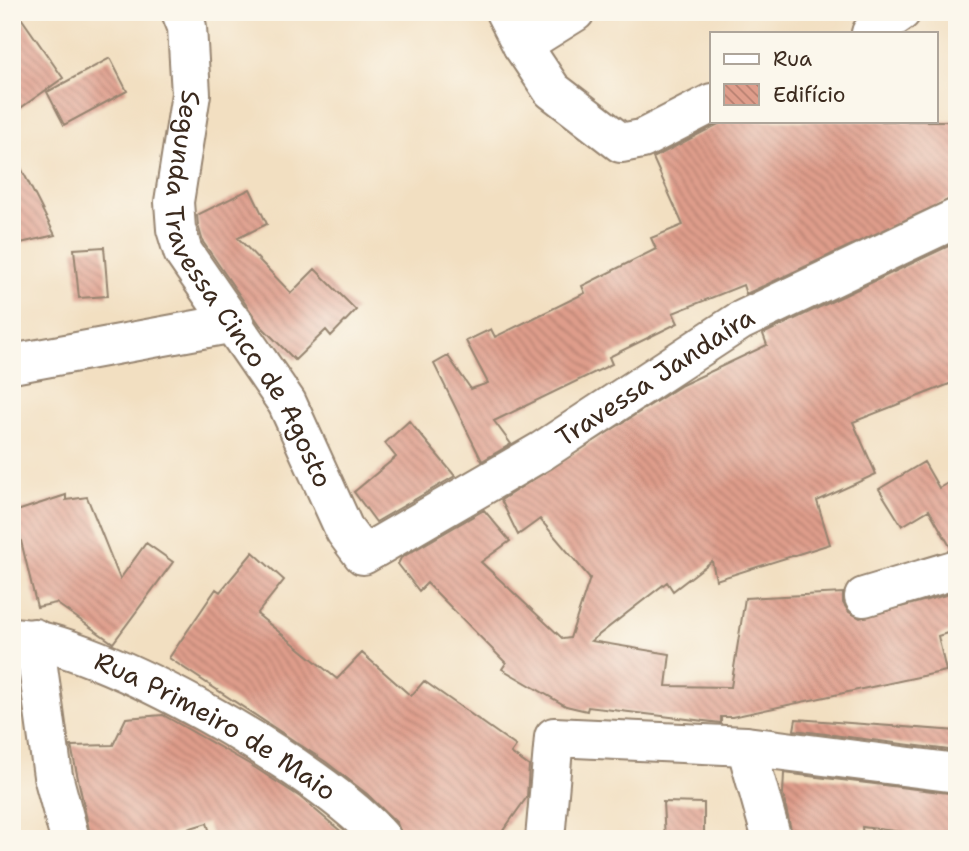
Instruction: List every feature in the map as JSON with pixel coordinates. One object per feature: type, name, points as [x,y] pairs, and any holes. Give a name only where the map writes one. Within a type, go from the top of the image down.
[{"type":"street","name":"Segunda Travessa Cinco de Agosto","points":[[181,12],[187,27],[191,94],[174,202],[176,229],[184,253],[287,403],[345,531],[363,555]]},
{"type":"street","points":[[575,12],[513,28],[552,90],[621,143],[642,139],[710,104]]},
{"type":"street","points":[[872,32],[901,12]]},
{"type":"street","name":"Travessa Jandaíra","points":[[363,555],[542,451],[740,321],[957,218]]},
{"type":"street","points":[[12,364],[234,323]]},
{"type":"street","points":[[864,597],[957,569]]},
{"type":"street","name":"Rua Primeiro de Maio","points":[[23,638],[53,776],[70,839]]},
{"type":"street","name":"Rua Primeiro de Maio","points":[[23,638],[145,682],[268,749],[337,799],[382,839]]},
{"type":"street","points":[[545,839],[554,737],[746,746],[957,773]]},
{"type":"street","points":[[746,746],[772,839]]},
{"type":"building","points":[[12,12],[17,12],[63,78],[12,114]]},
{"type":"building","points":[[110,58],[127,91],[64,125],[47,92]]},
{"type":"building","points":[[957,121],[957,196],[746,294],[743,285],[673,313],[678,323],[609,357],[612,364],[494,421],[511,444],[482,461],[434,364],[448,356],[471,389],[488,383],[466,341],[491,329],[495,337],[585,293],[582,286],[656,249],[651,238],[683,225],[653,158],[722,122]]},
{"type":"building","points":[[12,150],[55,235],[12,245]]},
{"type":"building","points":[[250,189],[267,224],[238,238],[291,293],[315,269],[356,310],[331,336],[326,330],[295,360],[260,325],[203,242],[198,225],[197,215]]},
{"type":"building","points":[[957,242],[957,381],[853,422],[876,474],[817,501],[830,544],[716,580],[712,561],[673,591],[667,582],[591,641],[670,654],[666,686],[731,687],[745,598],[843,593],[843,603],[849,612],[860,618],[957,592],[957,630],[938,636],[946,671],[732,717],[721,717],[721,723],[588,707],[587,711],[566,706],[502,669],[506,663],[427,583],[419,591],[398,564],[401,558],[484,510],[510,541],[481,562],[563,639],[570,638],[590,578],[540,519],[518,535],[501,500],[682,385],[767,345],[763,334]]},
{"type":"building","points":[[104,247],[108,296],[79,298],[74,249]]},
{"type":"building","points":[[409,421],[455,476],[376,522],[354,492],[396,457],[385,443]]},
{"type":"building","points":[[924,462],[939,488],[957,478],[957,548],[951,548],[929,510],[902,526],[879,489]]},
{"type":"building","points":[[66,495],[66,500],[87,497],[120,579],[146,543],[173,562],[113,643],[56,603],[37,607],[14,512]]},
{"type":"building","points":[[253,552],[284,580],[257,614],[337,679],[362,653],[411,696],[424,681],[516,746],[511,753],[529,766],[527,797],[497,839],[403,839],[397,823],[367,794],[326,762],[169,658],[216,589],[220,592]]},
{"type":"building","points":[[163,715],[251,765],[300,797],[350,839],[212,839],[207,823],[155,839],[91,839],[71,746],[113,745],[126,718]]},
{"type":"building","points":[[796,719],[957,731],[957,751],[794,730]]},
{"type":"building","points":[[784,773],[957,794],[957,839],[862,827],[863,839],[793,839],[783,795]]},
{"type":"building","points":[[663,802],[704,803],[704,839],[665,839]]}]
